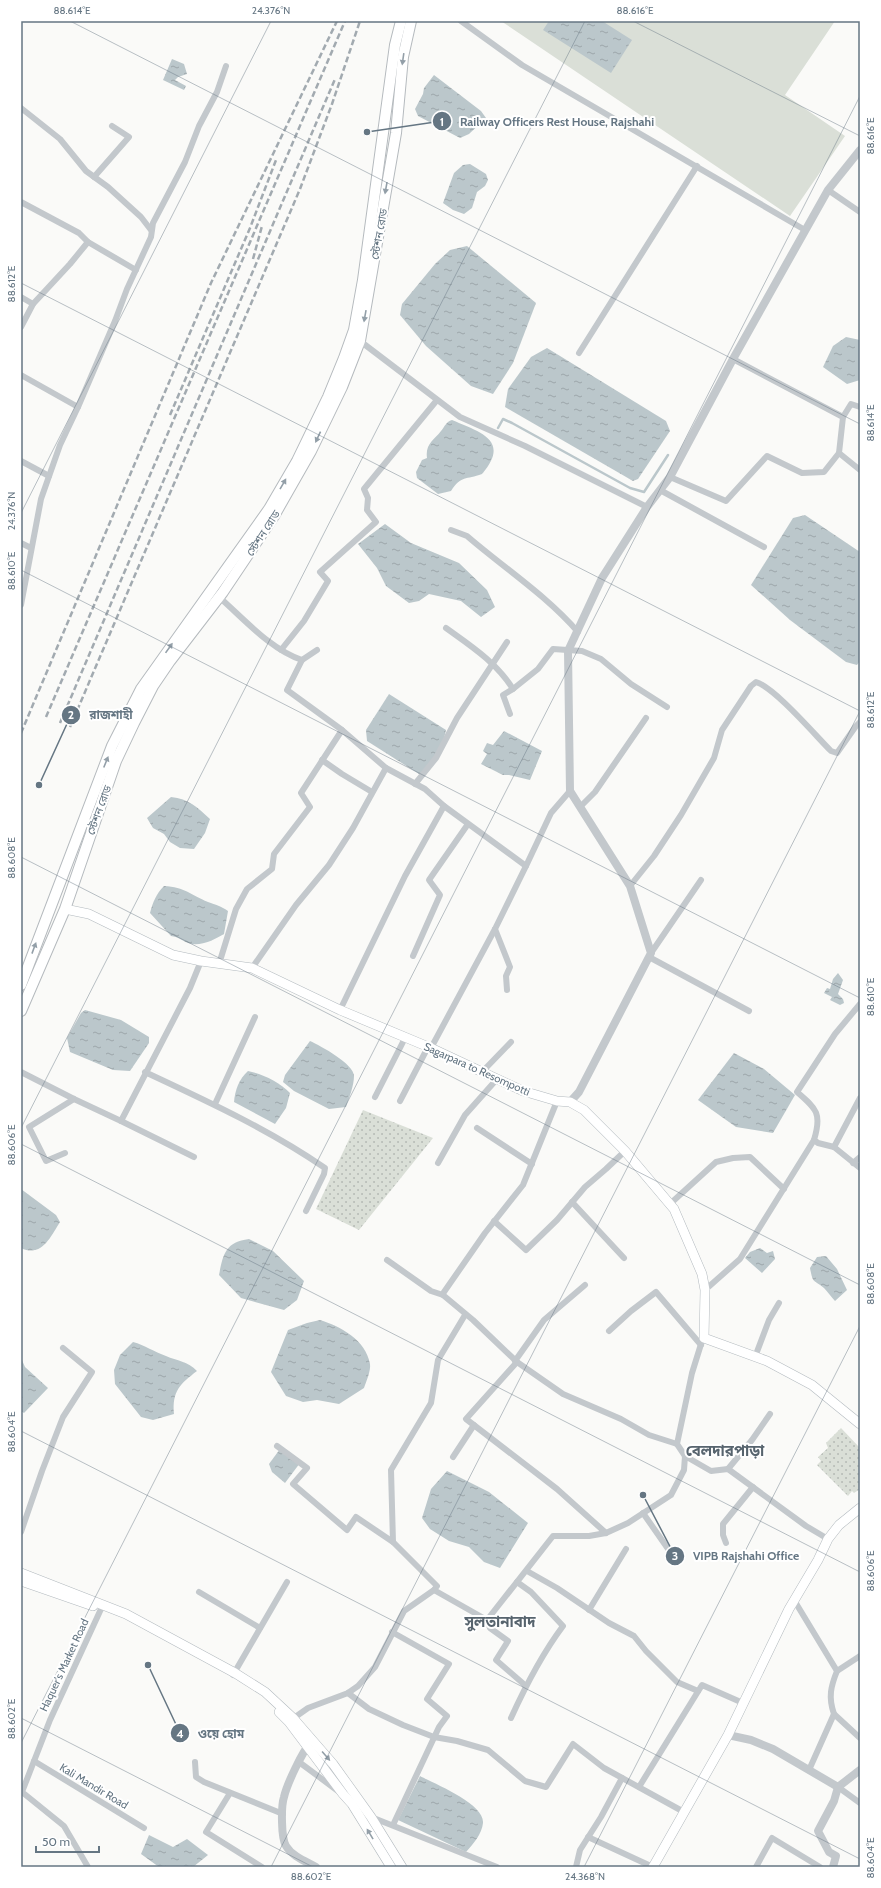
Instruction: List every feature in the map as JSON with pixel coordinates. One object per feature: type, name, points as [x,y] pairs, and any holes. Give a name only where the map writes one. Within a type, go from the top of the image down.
[{"type":"main road","name":"স্টেশন রোড","points":[[21,985],[112,746],[141,689],[269,509],[297,461],[328,398],[344,358],[354,330],[363,280],[395,45],[401,21]]},
{"type":"main road","name":"স্টেশন রোড","points":[[21,1011],[65,909],[116,761],[134,723],[166,667],[219,597],[274,516],[312,452],[342,387],[360,341],[396,133],[403,57],[411,21]]},
{"type":"main road","name":"Sagarpara to Resompotti","points":[[65,909],[90,914],[173,955],[219,964],[252,968],[340,1010],[429,1048],[523,1091],[557,1101],[570,1102],[584,1110],[625,1151],[671,1203],[702,1274],[705,1290],[702,1342]]},
{"type":"main road","points":[[702,1342],[767,1361],[812,1385],[860,1424]]},
{"type":"main road","points":[[653,1867],[728,1735],[794,1600],[818,1560],[828,1539],[838,1524],[860,1508]]},
{"type":"main road","points":[[21,1573],[126,1614],[234,1674],[263,1696],[291,1720],[310,1744],[343,1794],[352,1804],[391,1867]]},
{"type":"main road","points":[[21,1581],[126,1618],[234,1674]]},
{"type":"main road","points":[[310,1744],[333,1764],[371,1817],[402,1867]]},
{"type":"street","points":[[461,21],[522,65],[805,230]]},
{"type":"street","points":[[21,605],[40,499],[60,445],[78,407],[151,236],[153,223],[185,162],[199,126],[217,92],[226,66]]},
{"type":"street","points":[[21,108],[60,139],[86,172],[141,216],[151,230]]},
{"type":"street","points":[[94,177],[129,138],[112,126]]},
{"type":"street","points":[[749,1011],[650,955],[630,886],[570,791],[568,651],[602,578],[647,507],[670,477],[733,359],[828,190],[860,150]]},
{"type":"street","points":[[579,353],[697,166]]},
{"type":"street","points":[[828,190],[860,212]]},
{"type":"street","points":[[21,202],[79,233],[88,242],[136,270]]},
{"type":"street","points":[[21,327],[32,304],[70,264],[88,242]]},
{"type":"street","points":[[21,298],[32,304]]},
{"type":"street","points":[[360,341],[460,417],[532,450],[647,507]]},
{"type":"street","points":[[733,359],[843,417]]},
{"type":"street","points":[[21,375],[78,407]]},
{"type":"street","points":[[281,650],[304,621],[328,581],[320,572],[376,522],[368,510],[368,498],[364,489],[438,400]]},
{"type":"street","points":[[670,477],[726,501],[768,456],[802,473],[824,472],[839,453],[843,417],[851,404],[860,407]]},
{"type":"street","points":[[839,453],[860,470]]},
{"type":"street","points":[[21,461],[49,476]]},
{"type":"street","points":[[660,490],[764,547]]},
{"type":"street","points":[[451,530],[467,536],[559,611],[578,632]]},
{"type":"street","points":[[21,543],[31,548]]},
{"type":"street","points":[[219,597],[281,650],[302,660]]},
{"type":"street","points":[[446,628],[485,656],[504,676],[513,689]]},
{"type":"street","points":[[415,784],[436,758],[457,718],[507,642]]},
{"type":"street","points":[[510,714],[503,695],[538,669],[553,649],[582,651],[601,659],[630,684],[667,707]]},
{"type":"street","points":[[317,650],[302,660],[287,690],[342,730],[386,768],[425,789],[444,806],[526,866]]},
{"type":"street","points":[[630,886],[654,856],[682,815],[714,758],[722,730],[751,686],[756,682],[762,684],[775,694],[831,751],[836,754],[860,722]]},
{"type":"street","points":[[580,807],[595,792],[646,718]]},
{"type":"street","points":[[219,964],[236,909],[247,889],[272,869],[274,854],[310,806],[301,794],[342,730]]},
{"type":"street","points":[[322,760],[372,792]]},
{"type":"street","points":[[252,968],[296,905],[329,865],[353,828],[386,768]]},
{"type":"street","points":[[400,1101],[495,929],[551,813],[570,791]]},
{"type":"street","points":[[340,1010],[405,876],[444,806]]},
{"type":"street","points":[[413,956],[440,895],[429,880],[468,824]]},
{"type":"street","points":[[570,1102],[579,1092],[650,955],[701,880]]},
{"type":"street","points":[[495,929],[510,967],[506,976],[507,990]]},
{"type":"street","points":[[121,1120],[190,988],[201,961]]},
{"type":"street","points":[[705,1290],[740,1259],[814,1140],[818,1124],[816,1109],[797,1092],[835,1034],[860,1004]]},
{"type":"street","points":[[215,1104],[255,1017]]},
{"type":"street","points":[[376,1096],[405,1038]]},
{"type":"street","points":[[482,1072],[511,1042]]},
{"type":"street","points":[[21,1072],[194,1157]]},
{"type":"street","points":[[145,1072],[215,1104],[274,1135],[325,1168],[324,1174],[306,1211]]},
{"type":"street","points":[[438,1163],[465,1115],[497,1079]]},
{"type":"street","points":[[834,1147],[860,1098]]},
{"type":"street","points":[[21,1129],[29,1127],[74,1099]]},
{"type":"street","points":[[443,1295],[494,1221],[523,1185],[557,1101]]},
{"type":"street","points":[[29,1127],[46,1161],[65,1153]]},
{"type":"street","points":[[477,1128],[532,1164]]},
{"type":"street","points":[[814,1140],[818,1143],[834,1147],[860,1168]]},
{"type":"street","points":[[494,1221],[526,1250],[557,1220],[572,1202],[625,1151]]},
{"type":"street","points":[[671,1203],[716,1162],[733,1158],[750,1157],[784,1189]]},
{"type":"street","points":[[853,1163],[860,1157]]},
{"type":"street","points":[[572,1202],[624,1258]]},
{"type":"street","points":[[387,1260],[431,1291],[443,1295],[465,1315],[473,1320],[516,1362],[563,1394],[621,1418],[649,1435],[677,1444],[685,1456],[711,1471],[728,1469],[806,1526],[828,1539]]},
{"type":"street","points":[[585,1285],[544,1320],[516,1362],[466,1418],[557,1489],[606,1533]]},
{"type":"street","points":[[609,1331],[631,1311],[656,1292],[702,1342],[692,1373],[677,1444]]},
{"type":"street","points":[[755,1357],[769,1320],[779,1303]]},
{"type":"street","points":[[393,1542],[391,1470],[431,1403],[438,1360],[465,1315]]},
{"type":"street","points":[[21,1532],[42,1471],[63,1417],[92,1372],[63,1348]]},
{"type":"street","points":[[728,1469],[770,1414]]},
{"type":"street","points":[[453,1457],[474,1425]]},
{"type":"street","points":[[277,1446],[307,1468],[293,1484],[347,1530],[356,1517],[393,1542],[437,1586],[434,1590],[404,1611],[375,1667],[348,1693],[308,1708],[291,1720]]},
{"type":"street","points":[[487,1620],[553,1536],[589,1536],[606,1533],[628,1523],[671,1495],[684,1470],[685,1456]]},
{"type":"street","points":[[726,1543],[723,1535],[723,1524],[753,1486]]},
{"type":"street","points":[[643,1513],[674,1556]]},
{"type":"street","points":[[589,1610],[626,1549]]},
{"type":"street","points":[[527,1571],[609,1623],[634,1636],[646,1651],[676,1682],[698,1691]]},
{"type":"street","points":[[234,1674],[286,1582]]},
{"type":"street","points":[[511,1718],[526,1686],[552,1641],[563,1626],[531,1592],[517,1582]]},
{"type":"street","points":[[434,1590],[487,1620],[490,1628],[508,1641],[496,1660],[526,1686]]},
{"type":"street","points":[[199,1592],[260,1628]]},
{"type":"street","points":[[794,1600],[837,1671]]},
{"type":"street","name":"Haquer's Market Road","points":[[88,1867],[64,1826],[22,1793],[50,1720],[101,1609]]},
{"type":"street","points":[[392,1632],[449,1664],[427,1699],[448,1716],[434,1737],[393,1825]]},
{"type":"street","points":[[860,1656],[837,1671],[830,1687],[830,1704],[834,1714],[860,1738]]},
{"type":"street","points":[[639,1787],[702,1684],[743,1703]]},
{"type":"street","points":[[348,1693],[369,1709],[434,1737],[457,1741],[488,1750],[525,1781],[546,1787],[573,1744],[604,1768],[684,1812]]},
{"type":"street","points":[[809,1770],[834,1714]]},
{"type":"street","points":[[728,1735],[751,1740],[773,1749],[838,1787],[860,1803]]},
{"type":"street","points":[[310,1744],[299,1762],[284,1797],[283,1814],[285,1845],[296,1856],[316,1867]]},
{"type":"street","name":"Kali Mandir Road","points":[[34,1762],[144,1828]]},
{"type":"street","points":[[195,1762],[196,1777],[204,1782],[283,1814]]},
{"type":"street","points":[[299,1762],[343,1794]]},
{"type":"street","points":[[833,1867],[836,1856],[829,1852],[818,1831],[834,1801],[838,1787],[860,1770]]},
{"type":"street","points":[[576,1867],[580,1850],[622,1778]]},
{"type":"street","points":[[230,1793],[206,1832],[262,1867]]},
{"type":"street","points":[[362,1820],[371,1817],[497,1867]]},
{"type":"street","points":[[588,1837],[653,1867]]},
{"type":"street","points":[[756,1867],[772,1838],[820,1867]]},
{"type":"shaded area","points":[[501,21],[835,21],[785,95],[845,136],[790,216]]},
{"type":"shaded area","points":[[363,1110],[433,1138],[359,1230],[316,1209]]},
{"type":"shaded area","points":[[841,1428],[860,1448],[860,1489],[854,1493],[852,1491],[848,1496],[817,1465],[821,1461],[818,1457],[828,1448],[826,1443]]},
{"type":"water","points":[[549,21],[602,21],[632,40],[611,73],[543,30]]},
{"type":"water","points":[[172,59],[184,64],[187,74],[178,77],[175,80],[186,86],[184,90],[163,80]]},
{"type":"water","points":[[434,75],[481,111],[486,118],[469,134],[460,138],[418,116],[415,109],[423,94],[424,88]]},
{"type":"water","points":[[470,164],[486,174],[488,180],[485,186],[477,192],[472,208],[464,214],[453,210],[443,203],[454,173],[463,165]]},
{"type":"water","points":[[467,246],[536,303],[513,363],[493,394],[471,386],[426,346],[400,315],[402,304],[435,264],[450,250]]},
{"type":"water","points":[[846,337],[860,340],[860,380],[847,384],[823,367],[833,346]]},
{"type":"water","points":[[547,348],[666,421],[670,431],[638,479],[633,481],[505,407],[508,389],[531,357]]},
{"type":"water","points":[[452,420],[481,433],[493,445],[493,453],[490,462],[482,474],[461,480],[451,491],[438,494],[417,478],[416,472],[422,460],[427,458],[427,449],[431,443],[447,423]]},
{"type":"water","points":[[805,515],[860,552],[860,661],[857,665],[846,662],[790,620],[751,585],[793,518]]},
{"type":"water","points":[[385,524],[411,543],[459,563],[487,590],[495,607],[481,617],[461,601],[429,594],[419,601],[409,603],[386,586],[377,568],[358,544]]},
{"type":"water","points":[[389,694],[446,730],[437,755],[429,766],[419,774],[367,741],[366,730]]},
{"type":"water","points":[[504,731],[542,751],[530,780],[503,775],[481,764],[487,754],[483,751],[487,743],[493,745]]},
{"type":"water","points":[[171,797],[183,800],[197,807],[210,819],[205,833],[194,849],[180,848],[170,842],[164,834],[153,828],[147,818]]},
{"type":"water","points":[[164,886],[183,890],[228,911],[224,934],[211,941],[197,944],[188,943],[171,936],[150,913],[155,898]]},
{"type":"water","points":[[838,973],[843,980],[838,994],[843,999],[844,1003],[840,1005],[830,1000],[832,997],[824,993],[827,988],[830,989],[833,979]]},
{"type":"water","points":[[85,1010],[121,1020],[149,1037],[149,1043],[130,1071],[113,1070],[70,1052],[67,1038],[81,1013]]},
{"type":"water","points":[[310,1041],[336,1056],[353,1071],[353,1084],[346,1107],[329,1109],[294,1091],[283,1082],[285,1075]]},
{"type":"water","points":[[734,1053],[764,1069],[795,1095],[773,1133],[736,1127],[698,1100]]},
{"type":"water","points":[[248,1071],[270,1079],[281,1085],[290,1093],[286,1108],[275,1124],[234,1102],[238,1085]]},
{"type":"water","points":[[21,1189],[56,1215],[60,1222],[45,1244],[35,1250],[21,1248]]},
{"type":"water","points":[[249,1239],[273,1251],[304,1281],[297,1300],[284,1310],[241,1298],[219,1275],[222,1261],[230,1246]]},
{"type":"water","points":[[760,1248],[767,1253],[773,1251],[775,1259],[762,1273],[745,1258],[750,1252]]},
{"type":"water","points":[[826,1256],[837,1269],[847,1290],[835,1301],[824,1288],[814,1281],[810,1268],[817,1257]]},
{"type":"water","points":[[320,1320],[336,1326],[351,1335],[358,1341],[368,1355],[370,1367],[364,1388],[339,1404],[317,1400],[303,1402],[286,1396],[271,1372],[288,1330]]},
{"type":"water","points":[[133,1342],[186,1363],[197,1371],[178,1389],[174,1399],[174,1414],[153,1420],[141,1417],[115,1384],[114,1370],[120,1355]]},
{"type":"water","points":[[21,1358],[25,1367],[48,1388],[24,1413],[21,1411]]},
{"type":"water","points":[[280,1449],[300,1463],[285,1483],[272,1472],[269,1464]]},
{"type":"water","points":[[447,1471],[489,1492],[528,1523],[500,1568],[484,1562],[469,1547],[449,1541],[430,1529],[422,1518],[431,1489]]},
{"type":"water","points":[[420,1776],[458,1795],[476,1809],[481,1816],[483,1823],[481,1831],[477,1839],[466,1852],[398,1820]]},
{"type":"water","points":[[149,1835],[173,1847],[187,1839],[208,1855],[193,1867],[159,1867],[141,1854]]},
{"type":"waterway","points":[[498,428],[503,419],[630,488],[644,492],[668,455]]},
{"type":"railway","points":[[21,733],[211,283],[337,21]]},
{"type":"railway","points":[[46,717],[345,21]]},
{"type":"railway","points":[[70,727],[300,189],[332,104],[360,21]]},
{"type":"railway","points":[[60,723],[335,79]]},
{"type":"railway","points":[[170,415],[250,228],[276,160]]},
{"type":"railway","points":[[253,259],[262,226]]},
{"type":"place","name":"Railway Officers Rest House, Rajshahi","points":[[367,132]]},
{"type":"place","name":"রাজশাহী","points":[[39,785]]},
{"type":"place","name":"VIPB Rajshahi Office","points":[[643,1495]]},
{"type":"place","name":"ওয়ে হোম","points":[[148,1665]]},
{"type":"district","name":"বেলদারপাড়া","points":[[725,1451]]},
{"type":"district","name":"সুলতানাবাদ","points":[[500,1622]]}]
